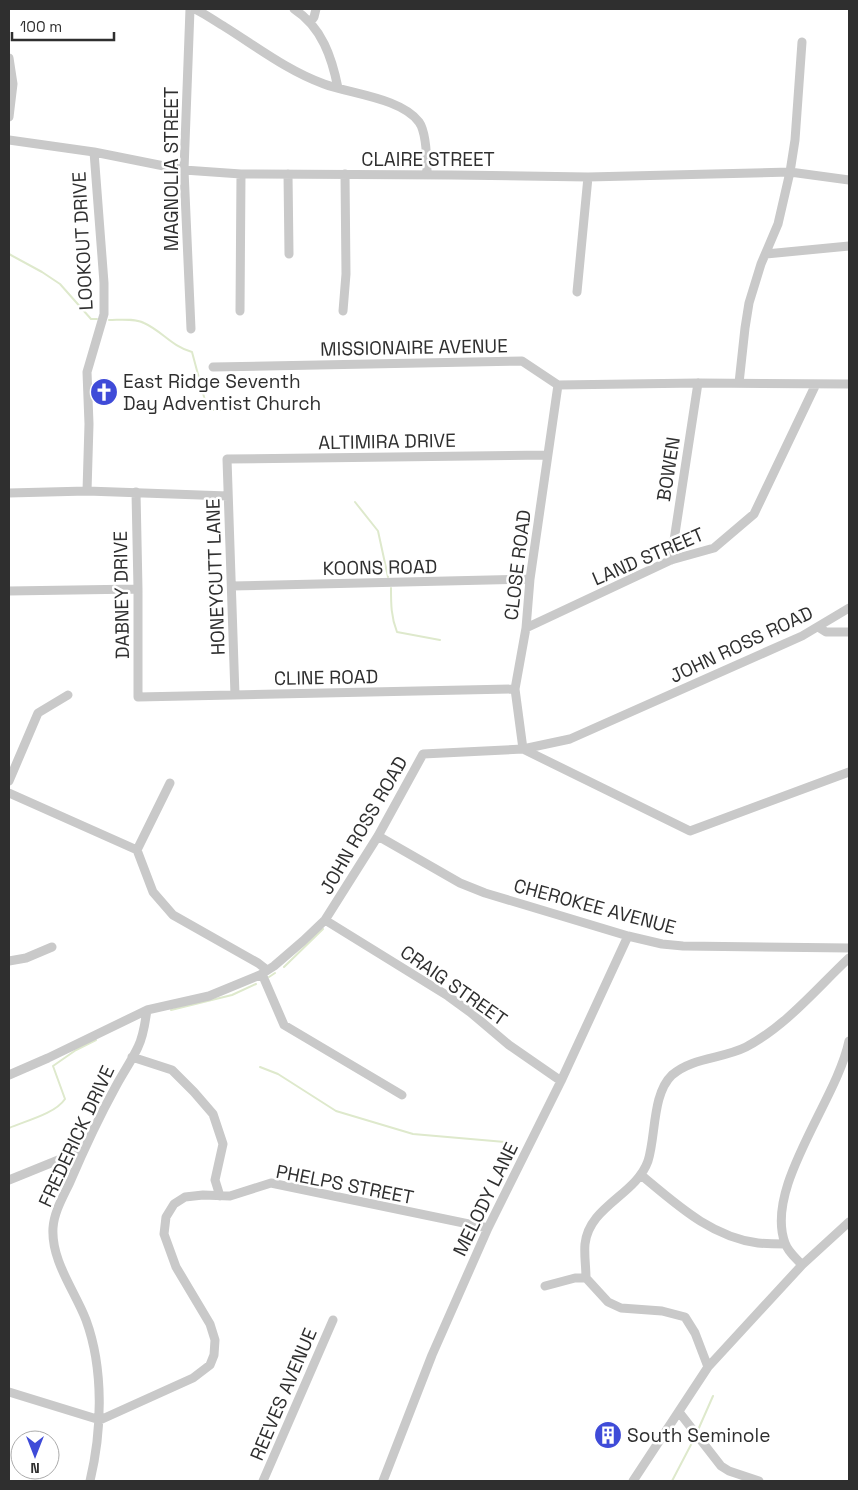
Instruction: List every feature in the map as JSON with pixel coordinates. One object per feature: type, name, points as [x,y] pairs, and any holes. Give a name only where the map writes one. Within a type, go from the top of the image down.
[{"type":"street","name":"MAGNOLIA STREET","points":[[190,9],[184,170],[191,329]]},
{"type":"street","points":[[195,9],[297,72],[338,88],[381,100],[413,116],[420,122],[423,130],[427,174]]},
{"type":"street","points":[[294,9],[311,21],[328,50],[338,88]]},
{"type":"street","points":[[311,21],[316,9]]},
{"type":"street","points":[[739,383],[748,310],[778,224],[790,172],[795,140],[802,42]]},
{"type":"street","points":[[9,58],[13,84],[9,117]]},
{"type":"street","name":"CLAIRE STREET","points":[[9,140],[94,152],[184,170],[241,174],[427,174],[588,177],[790,172],[849,180]]},
{"type":"street","name":"LOOKOUT DRIVE","points":[[87,492],[89,424],[87,372],[104,314],[104,283],[94,152]]},
{"type":"street","points":[[240,312],[241,174]]},
{"type":"street","points":[[288,174],[289,254]]},
{"type":"street","points":[[344,311],[346,274],[345,174]]},
{"type":"street","points":[[577,292],[588,177]]},
{"type":"street","points":[[766,254],[849,246]]},
{"type":"street","name":"MISSIONAIRE AVENUE","points":[[212,367],[522,361],[558,385]]},
{"type":"street","points":[[558,385],[698,382],[849,384]]},
{"type":"street","name":"BOWEN","points":[[671,560],[698,382]]},
{"type":"street","name":"LAND STREET","points":[[526,628],[671,560],[714,548],[754,514],[816,384]]},
{"type":"street","name":"CLOSE ROAD","points":[[523,749],[515,689],[526,628],[530,579],[558,385]]},
{"type":"street","name":"ALTIMIRA DRIVE","points":[[226,459],[547,455]]},
{"type":"street","name":"HONEYCUTT LANE","points":[[226,459],[235,695]]},
{"type":"street","points":[[9,493],[136,492],[228,496]]},
{"type":"street","name":"DABNEY DRIVE","points":[[136,492],[138,697]]},
{"type":"street","name":"KOONS ROAD","points":[[232,586],[530,579]]},
{"type":"street","points":[[9,591],[138,589]]},
{"type":"street","name":"JOHN ROSS ROAD","points":[[9,1075],[146,1010],[209,996],[264,972],[303,941],[325,920],[378,836],[423,754],[523,749],[570,739],[818,627],[849,608]]},
{"type":"street","points":[[818,627],[826,632],[849,632]]},
{"type":"street","name":"CLINE ROAD","points":[[138,697],[515,689]]},
{"type":"street","points":[[9,781],[38,713],[68,695]]},
{"type":"street","points":[[523,749],[690,831],[849,772]]},
{"type":"street","points":[[137,850],[170,783]]},
{"type":"street","points":[[9,793],[137,850],[153,892],[173,915],[258,963],[264,972],[284,1025],[402,1096]]},
{"type":"street","name":"CHEROKEE AVENUE","points":[[378,836],[460,883],[485,893],[628,936],[662,944],[683,946],[849,948]]},
{"type":"street","name":"CRAIG STREET","points":[[325,920],[448,996],[509,1045],[561,1081]]},
{"type":"street","name":"MELODY LANE","points":[[383,1481],[432,1355],[488,1228],[561,1081],[628,936]]},
{"type":"street","points":[[9,961],[26,958],[52,947]]},
{"type":"street","points":[[708,1367],[696,1333],[685,1317],[662,1311],[621,1308],[608,1302],[586,1278],[585,1243],[589,1231],[596,1218],[641,1175],[652,1146],[656,1114],[666,1082],[682,1068],[692,1063],[744,1048],[766,1036],[849,958]]},
{"type":"street","name":"FREDERICK DRIVE","points":[[90,1481],[100,1420],[94,1350],[86,1321],[54,1247],[54,1218],[83,1150],[116,1085],[139,1046],[146,1010]]},
{"type":"street","points":[[802,1264],[786,1244],[782,1228],[782,1206],[785,1189],[839,1073],[849,1041]]},
{"type":"street","points":[[132,1057],[172,1070],[213,1114],[223,1144],[215,1180],[220,1196]]},
{"type":"street","points":[[9,1180],[83,1150]]},
{"type":"street","points":[[641,1175],[683,1210],[710,1227],[734,1237],[757,1243],[786,1244]]},
{"type":"street","name":"PHELPS STREET","points":[[100,1420],[193,1378],[210,1365],[214,1355],[215,1340],[210,1324],[176,1267],[164,1234],[166,1216],[174,1204],[185,1197],[203,1195],[230,1196],[270,1183],[488,1228]]},
{"type":"street","points":[[634,1481],[708,1367],[802,1264],[849,1222]]},
{"type":"street","points":[[545,1286],[575,1278],[586,1278]]},
{"type":"street","name":"REEVES AVENUE","points":[[263,1481],[333,1320]]},
{"type":"street","points":[[9,1392],[100,1420]]},
{"type":"street","points":[[679,1412],[721,1466],[729,1471],[759,1481]]},
{"type":"waterway","points":[[9,254],[60,284],[91,319],[97,319]]},
{"type":"waterway","points":[[109,320],[140,321],[178,346],[192,352],[207,408],[226,410]]},
{"type":"waterway","points":[[355,502],[378,531],[388,577]]},
{"type":"waterway","points":[[391,588],[392,616],[397,632],[440,640]]},
{"type":"waterway","points":[[284,967],[323,929]]},
{"type":"waterway","points":[[269,977],[275,973]]},
{"type":"waterway","points":[[171,1010],[232,995],[256,984]]},
{"type":"waterway","points":[[9,1128],[47,1113],[65,1099],[53,1066],[76,1050],[96,1040]]},
{"type":"waterway","points":[[260,1067],[278,1074],[336,1111],[413,1134],[505,1142]]},
{"type":"waterway","points":[[698,1430],[713,1396]]},
{"type":"waterway","points":[[672,1481],[695,1437]]},
{"type":"place","name":"East Ridge Seventh Day Adventist Church","points":[[104,392]]},
{"type":"place","name":"South Seminole","points":[[608,1435]]}]
